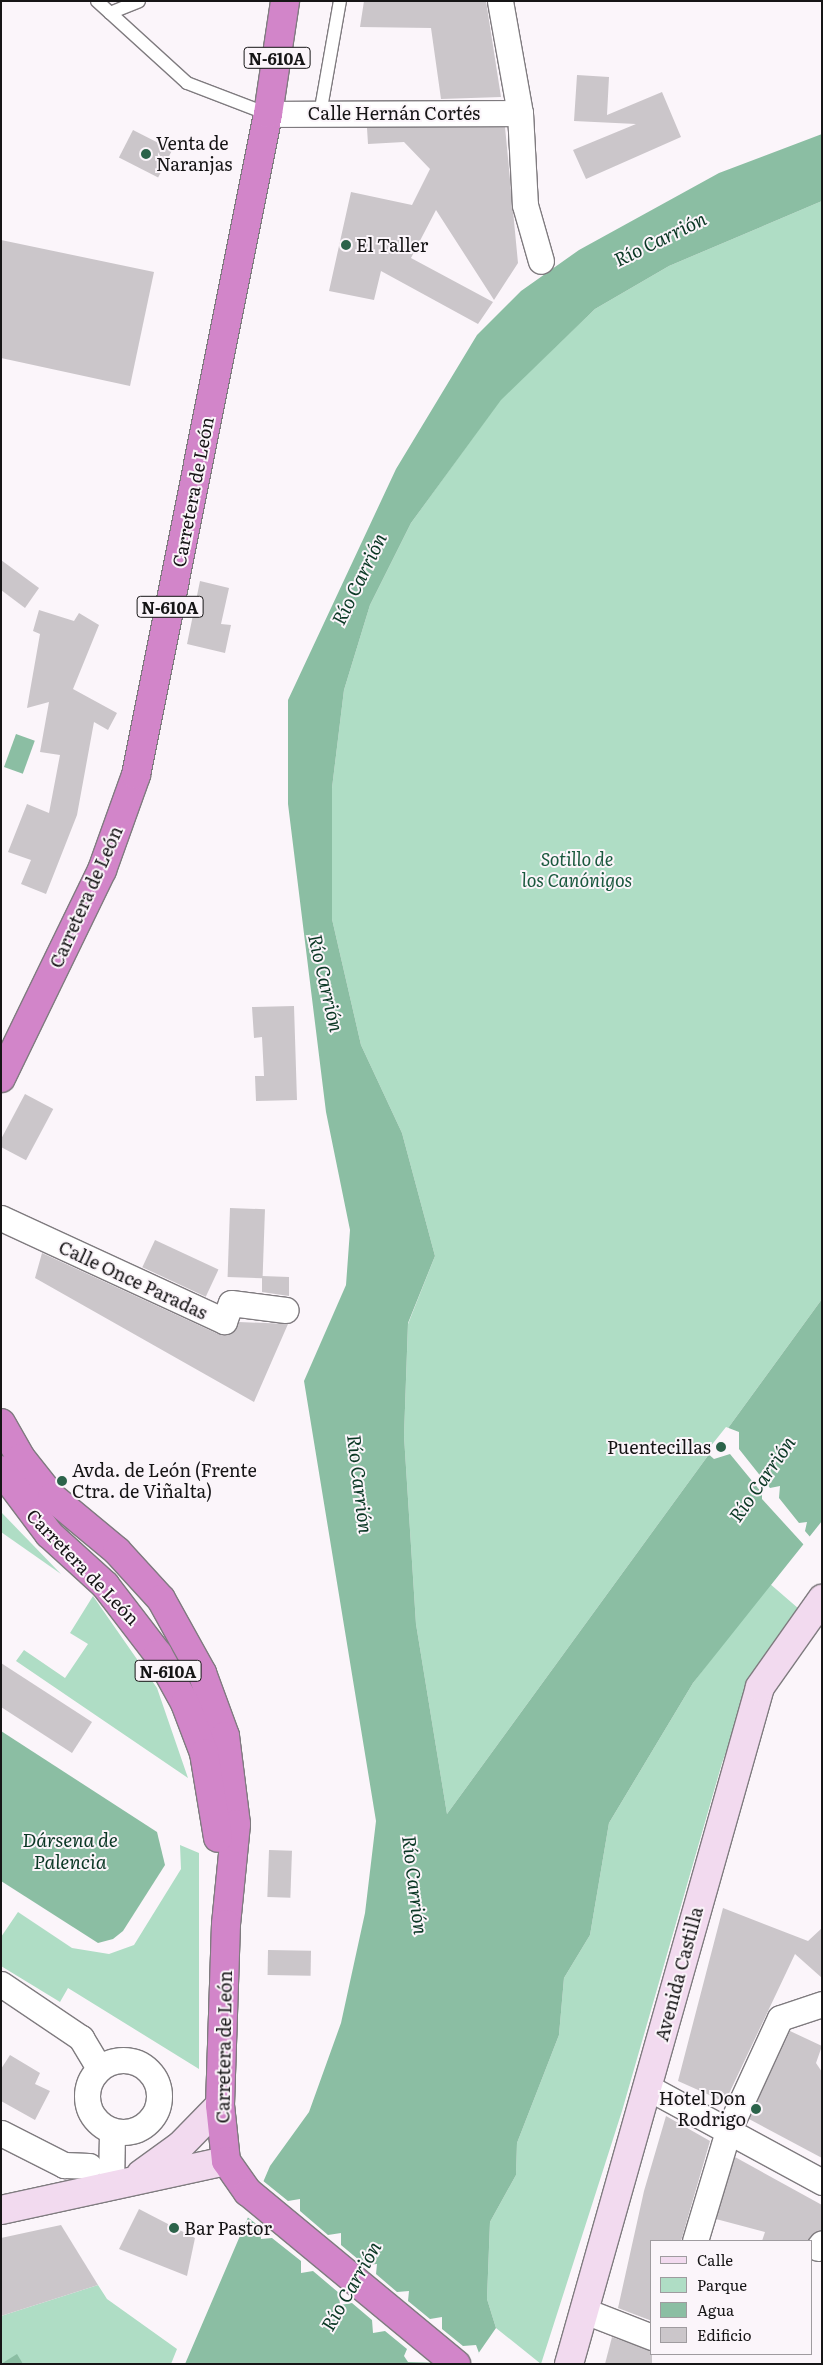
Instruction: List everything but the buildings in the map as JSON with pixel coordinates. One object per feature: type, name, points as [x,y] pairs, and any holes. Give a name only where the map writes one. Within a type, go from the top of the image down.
[{"type":"highway","name":"Carretera de León","points":[[1,1078],[102,870],[136,775],[268,114],[285,1]]},
{"type":"highway","name":"Carretera de León","points":[[1,1423],[21,1458],[52,1497],[117,1551],[161,1599],[202,1673],[225,1736],[236,1824],[226,1924],[220,2105],[226,2161],[248,2192],[456,2364]]},
{"type":"highway","name":"Carretera de León","points":[[1,1470],[49,1534],[132,1614],[185,1703],[204,1753],[216,1810],[226,1924]]},
{"type":"main road","name":"Avenida Castilla","points":[[569,2364],[586,2311],[649,2088],[733,1772],[760,1687],[822,1599]]},
{"type":"main road","points":[[1,2210],[104,2181],[163,2161],[220,2105]]},
{"type":"main road","points":[[104,2181],[226,2161]]},
{"type":"street","points":[[500,1],[520,113],[525,205],[541,261]]},
{"type":"street","name":"Calle Hernán Cortés","points":[[268,114],[520,113]]},
{"type":"street","name":"Calle Once Paradas","points":[[1,1218],[224,1321],[231,1303],[286,1310]]},
{"type":"street","points":[[1,1984],[81,2038],[99,2068]]},
{"type":"street","points":[[695,2240],[728,2131],[780,2018],[822,2004]]},
{"type":"street","points":[[1,2133],[64,2165],[104,2181],[106,2128],[86,2097],[99,2068],[110,2062],[135,2062],[146,2068],[159,2089],[160,2102],[147,2124],[130,2132],[106,2128]]},
{"type":"street","points":[[649,2088],[822,2182]]},
{"type":"street","points":[[586,2311],[650,2336]]},
{"type":"lane","points":[[97,1],[187,83],[268,114]]},
{"type":"lane","points":[[110,13],[139,1]]},
{"type":"lane","points":[[320,114],[340,1]]},
{"type":"green space","name":"Sotillo de los Canónigos","points":[[822,201],[822,1299],[447,1814],[416,1624],[404,1436],[408,1324],[435,1256],[402,1133],[361,1045],[332,919],[332,788],[344,690],[370,605],[411,523],[501,399],[595,309],[669,266]]},
{"type":"green space","points":[[1,1512],[61,1574],[1,1532]]},
{"type":"green space","points":[[769,1583],[799,1609],[751,1683],[722,1763],[622,2111],[541,2364],[496,2328],[487,2299],[490,2222],[516,2175],[517,2143],[559,2035],[564,1978],[590,1935],[609,1823],[693,1683]]},
{"type":"green space","points":[[93,1596],[157,1688],[188,1778],[16,1661],[24,1650],[65,1678],[88,1644],[70,1633]]},
{"type":"green space","points":[[180,1845],[199,1853],[199,2069],[68,1988],[60,2002],[1,1966],[1,1937],[18,1912],[72,1948],[109,1954],[134,1945],[181,1869]]},
{"type":"green space","points":[[98,2285],[107,2299],[177,2349],[171,2364],[1,2364],[1,2316]]},
{"type":"water","name":"Río Carrión","points":[[822,134],[822,201],[669,266],[595,309],[501,400],[411,523],[370,605],[344,690],[332,788],[332,919],[361,1045],[402,1133],[435,1256],[408,1323],[404,1436],[416,1624],[447,1814],[822,1299],[822,1521],[693,1683],[609,1823],[590,1935],[564,1978],[559,2035],[517,2143],[516,2175],[490,2222],[487,2299],[496,2328],[471,2364],[185,2364],[270,2166],[309,2112],[341,2023],[365,1913],[376,1821],[304,1381],[346,1285],[350,1230],[326,1112],[288,804],[288,700],[396,469],[477,335],[521,291],[579,250],[719,173]]},
{"type":"water","points":[[16,734],[35,741],[23,774],[4,767]]},
{"type":"water","name":"Dársena de Palencia","points":[[1,1731],[157,1832],[165,1865],[123,1931],[113,1939],[98,1943],[1,1881]]},
{"type":"water","points":[[17,2354],[23,2364],[1,2364]]},
{"type":"pier","points":[[726,1427],[739,1432],[739,1449],[770,1488],[780,1486],[779,1498],[799,1523],[807,1522],[805,1531],[811,1538],[804,1545],[762,1499],[762,1493],[730,1454],[714,1459],[706,1452]]},
{"type":"pier","points":[[262,2180],[288,2201],[300,2199],[300,2211],[328,2235],[341,2233],[341,2245],[365,2265],[377,2264],[376,2274],[397,2292],[409,2291],[408,2301],[430,2319],[442,2317],[442,2329],[463,2346],[476,2345],[479,2353],[474,2364],[408,2362],[404,2356],[407,2349],[385,2331],[373,2333],[372,2320],[352,2303],[340,2305],[339,2293],[313,2271],[301,2273],[301,2261],[272,2238],[261,2239],[260,2227],[246,2216]]},
{"type":"place","name":"Venta de Naranjas","points":[[146,154]]},
{"type":"place","name":"El Taller","points":[[346,245]]},
{"type":"place","name":"Puentecillas","points":[[721,1447]]},
{"type":"place","name":"Avda. de León (Frente Ctra. de Viñalta)","points":[[62,1481]]},
{"type":"place","name":"Hotel Don Rodrigo","points":[[756,2109]]},
{"type":"place","name":"Bar Pastor","points":[[174,2228]]}]
